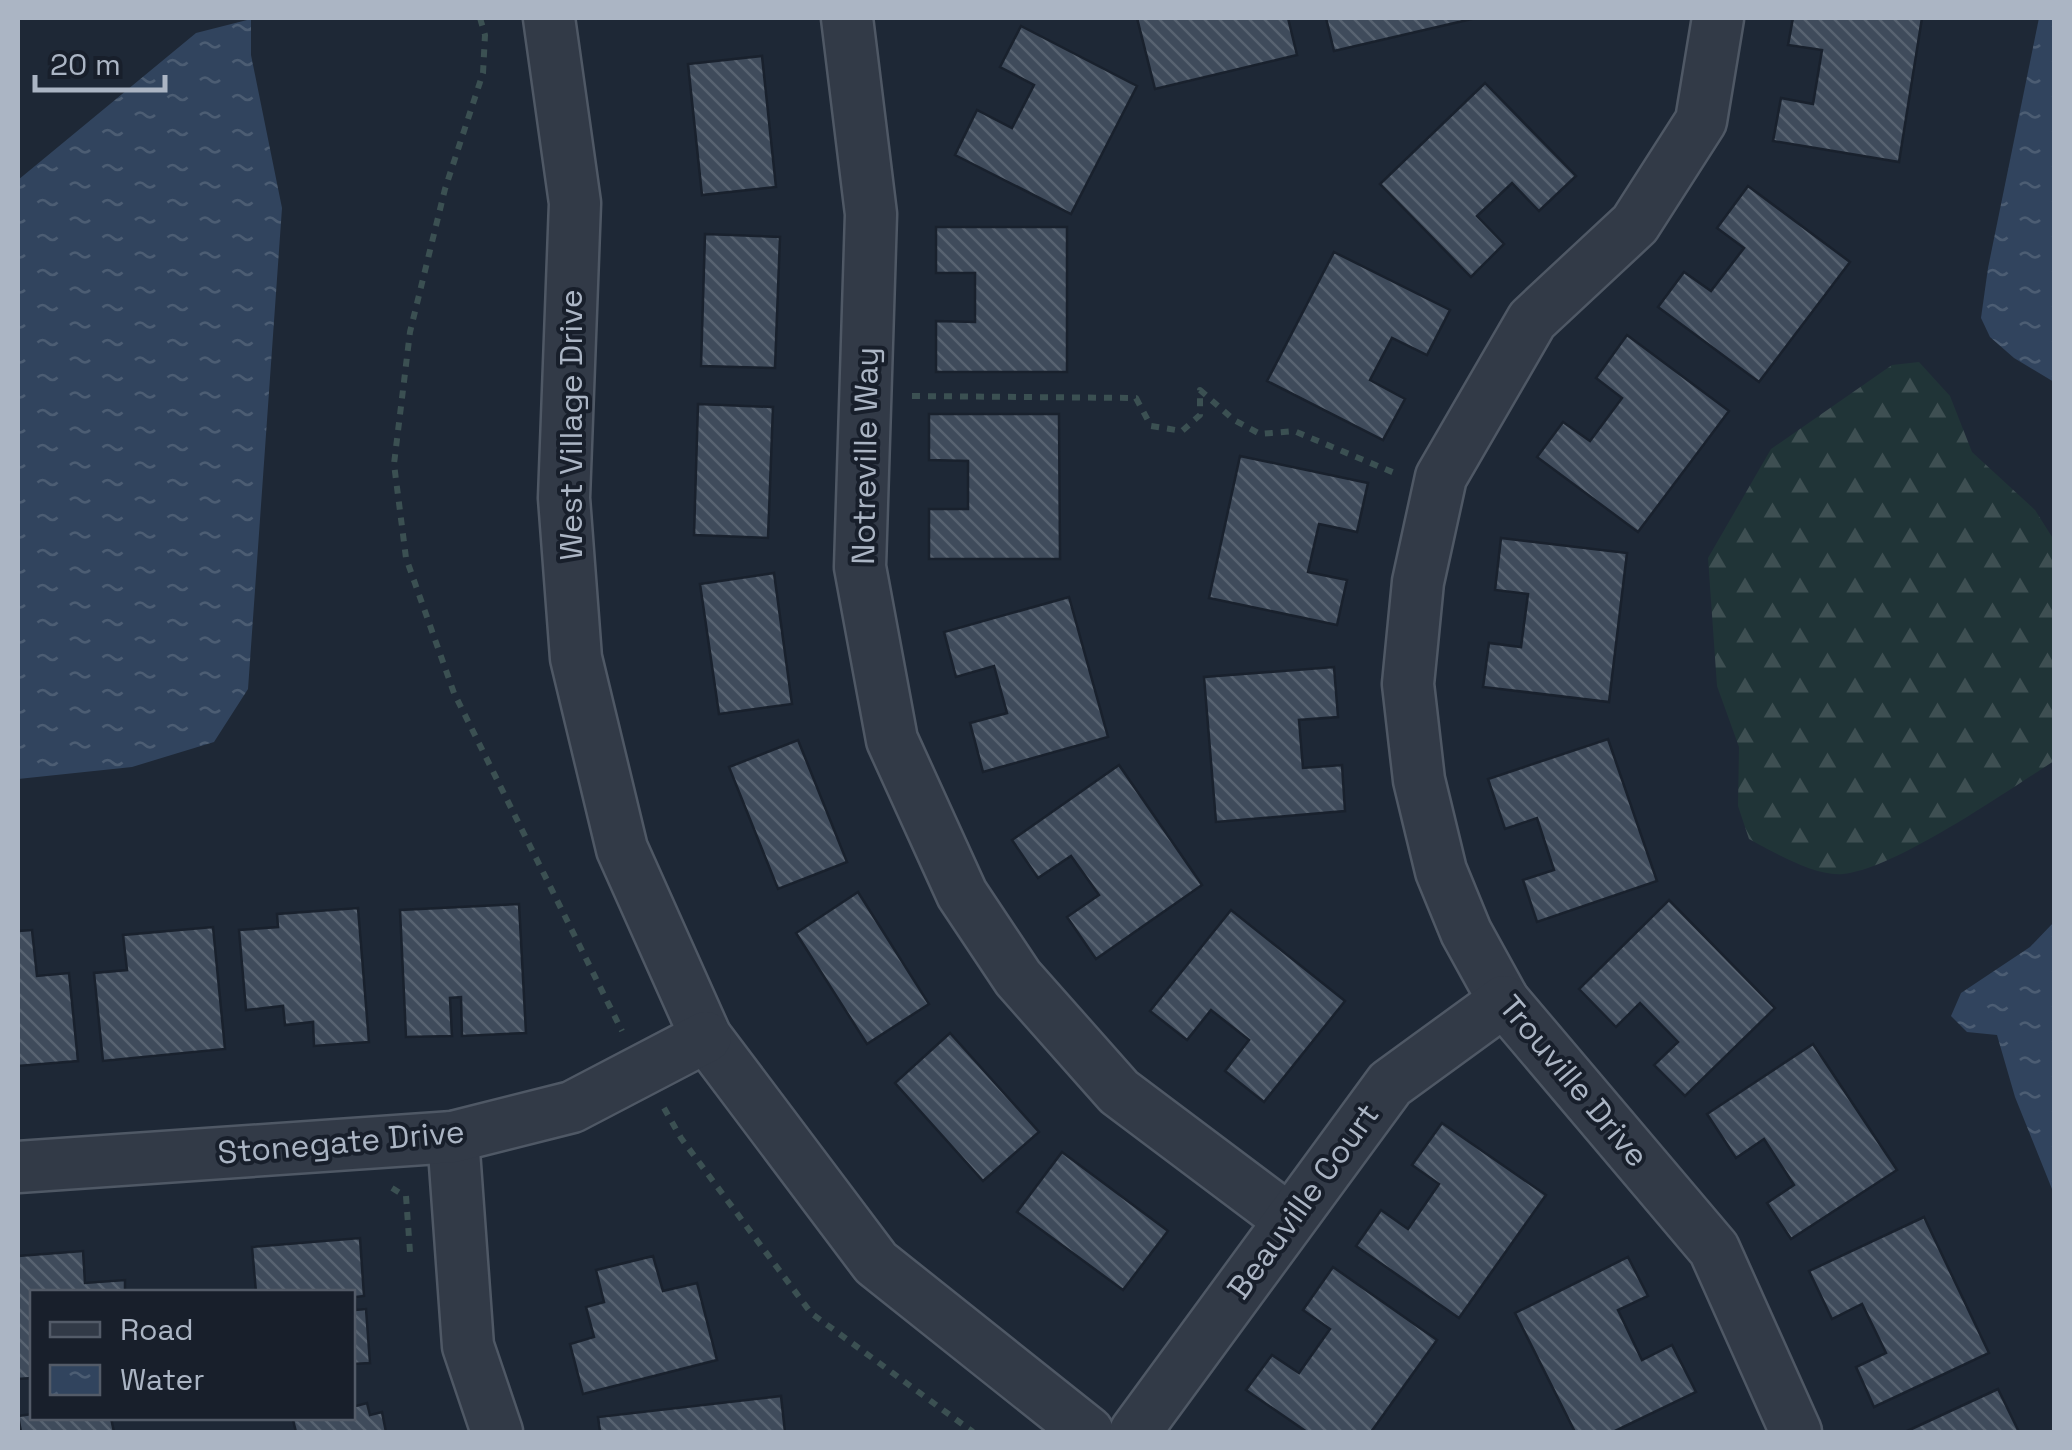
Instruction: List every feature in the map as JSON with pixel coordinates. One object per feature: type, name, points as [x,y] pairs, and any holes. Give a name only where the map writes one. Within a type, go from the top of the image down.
[{"type":"street","name":"West Village Drive","points":[[549,18],[575,203],[564,498],[576,658],[622,849],[706,1037],[876,1263],[1088,1432]]},
{"type":"street","name":"Notreville Way","points":[[848,18],[870,214],[860,566],[892,740],[962,894],[1018,978],[1119,1092],[1288,1219]]},
{"type":"street","name":"Trouville Drive","points":[[1718,18],[1701,121],[1635,224],[1532,320],[1441,477],[1418,582],[1408,684],[1418,780],[1441,871],[1466,932],[1504,1001],[1714,1248],[1796,1432]]},
{"type":"street","name":"Beauville Court","points":[[1135,1432],[1390,1084],[1504,1001]]},
{"type":"street","name":"Stonegate Drive","points":[[18,1167],[453,1137],[572,1107],[706,1037]]},
{"type":"street","points":[[453,1137],[468,1346],[497,1432]]},
{"type":"path","points":[[898,396],[1136,398],[1151,426],[1182,431],[1200,414],[1200,390],[1234,420],[1260,434],[1294,431],[1407,478]]},
{"type":"green space","points":[[1919,362],[1950,396],[1972,452],[2035,510],[2054,540],[2054,761],[1980,809],[1891,858],[1843,874],[1820,872],[1749,839],[1738,806],[1739,747],[1717,686],[1708,558],[1771,449],[1892,365]]},
{"type":"water","points":[[2039,18],[2054,18],[2054,382],[2014,358],[1990,337],[1981,318]]},
{"type":"water","points":[[251,19],[251,55],[282,208],[248,689],[214,742],[132,767],[18,779],[18,180],[196,33]]},
{"type":"water","points":[[2054,922],[2054,1194],[2015,1097],[1997,1035],[1967,1032],[1951,1016],[1961,993],[2030,947]]},
{"type":"building","points":[[1137,18],[1288,18],[1297,55],[1155,89]]},
{"type":"building","points":[[1326,18],[1476,18],[1334,51]]},
{"type":"building","points":[[1793,18],[1922,18],[1899,162],[1773,141],[1781,98],[1813,104],[1822,50],[1788,45]]},
{"type":"building","points":[[1021,26],[1137,86],[1071,214],[955,155],[977,110],[1012,128],[1034,85],[1000,67]]},
{"type":"building","points":[[762,56],[776,187],[702,195],[688,64]]},
{"type":"building","points":[[1485,83],[1576,176],[1539,211],[1512,183],[1477,216],[1504,244],[1471,277],[1380,184]]},
{"type":"building","points":[[1748,186],[1850,262],[1759,382],[1658,307],[1684,272],[1711,291],[1744,248],[1717,228]]},
{"type":"building","points":[[936,227],[1067,227],[1067,372],[936,372],[936,321],[975,322],[975,273],[936,273]]},
{"type":"building","points":[[705,234],[780,237],[775,368],[701,366]]},
{"type":"building","points":[[1334,252],[1450,310],[1427,355],[1392,338],[1370,380],[1405,399],[1383,440],[1267,381]]},
{"type":"building","points":[[1627,335],[1729,411],[1638,532],[1537,457],[1563,422],[1590,441],[1622,398],[1596,378]]},
{"type":"building","points":[[698,404],[773,407],[768,538],[694,535]]},
{"type":"building","points":[[929,414],[1059,414],[1060,559],[929,559],[929,509],[968,509],[968,461],[929,460]]},
{"type":"building","points":[[1240,456],[1368,483],[1357,532],[1319,524],[1308,572],[1347,580],[1337,625],[1209,598]]},
{"type":"building","points":[[1501,538],[1627,553],[1609,702],[1483,687],[1489,643],[1521,647],[1528,594],[1495,590]]},
{"type":"building","points":[[774,573],[792,704],[719,714],[700,584]]},
{"type":"building","points":[[1069,597],[1108,737],[983,772],[970,723],[1007,713],[994,666],[956,677],[944,632]]},
{"type":"building","points":[[1334,667],[1338,717],[1299,720],[1303,768],[1342,765],[1345,811],[1216,822],[1204,677]]},
{"type":"building","points":[[1608,739],[1657,881],[1537,922],[1523,880],[1554,870],[1537,818],[1505,829],[1488,779]]},
{"type":"building","points":[[798,740],[847,862],[778,889],[729,767]]},
{"type":"building","points":[[1119,765],[1202,885],[1096,959],[1067,917],[1099,895],[1071,856],[1038,878],[1012,840]]},
{"type":"building","points":[[858,892],[929,1004],[867,1044],[796,933]]},
{"type":"building","points":[[1669,900],[1775,1008],[1685,1096],[1654,1065],[1678,1042],[1640,1003],[1616,1027],[1579,989]]},
{"type":"building","points":[[519,904],[526,1033],[462,1036],[461,997],[450,998],[452,1036],[406,1037],[400,910]]},
{"type":"building","points":[[358,908],[369,1042],[314,1046],[313,1022],[285,1025],[283,1006],[246,1010],[239,930],[278,927],[277,914]]},
{"type":"building","points":[[1231,910],[1345,1001],[1264,1102],[1225,1071],[1249,1040],[1211,1010],[1187,1040],[1150,1011]]},
{"type":"building","points":[[213,927],[225,1049],[103,1061],[94,973],[127,970],[123,935]]},
{"type":"building","points":[[32,930],[37,976],[69,973],[78,1061],[18,1066],[18,931]]},
{"type":"building","points":[[950,1033],[1039,1132],[983,1181],[895,1083]]},
{"type":"building","points":[[1813,1044],[1897,1170],[1791,1239],[1767,1203],[1794,1185],[1764,1139],[1736,1158],[1707,1114]]},
{"type":"building","points":[[1442,1123],[1546,1195],[1459,1318],[1356,1246],[1381,1210],[1408,1229],[1439,1184],[1412,1165]]},
{"type":"building","points":[[1062,1152],[1168,1231],[1123,1290],[1017,1212]]},
{"type":"building","points":[[1924,1217],[1989,1353],[1874,1407],[1856,1367],[1886,1353],[1862,1304],[1832,1319],[1809,1271]]},
{"type":"building","points":[[360,1238],[364,1296],[355,1297],[355,1290],[256,1290],[252,1247]]},
{"type":"building","points":[[83,1251],[85,1283],[125,1280],[125,1290],[30,1290],[30,1378],[18,1379],[18,1256]]},
{"type":"building","points":[[653,1256],[663,1291],[697,1283],[717,1360],[583,1394],[570,1344],[594,1337],[586,1307],[604,1302],[596,1270]]},
{"type":"building","points":[[1628,1257],[1648,1296],[1618,1310],[1642,1360],[1672,1345],[1696,1392],[1613,1432],[1575,1432],[1515,1313]]},
{"type":"building","points":[[1333,1267],[1437,1340],[1371,1432],[1307,1432],[1246,1390],[1272,1355],[1299,1373],[1330,1329],[1303,1310]]},
{"type":"building","points":[[355,1297],[356,1310],[366,1309],[370,1363],[355,1364]]},
{"type":"building","points":[[1998,1389],[2019,1432],[1905,1432]]},
{"type":"building","points":[[781,1396],[785,1432],[600,1432],[598,1417]]},
{"type":"building","points":[[367,1403],[370,1415],[382,1412],[386,1432],[296,1432],[293,1420],[355,1420],[355,1406]]},
{"type":"building","points":[[30,1414],[30,1420],[111,1420],[114,1432],[21,1432],[18,1416]]}]
